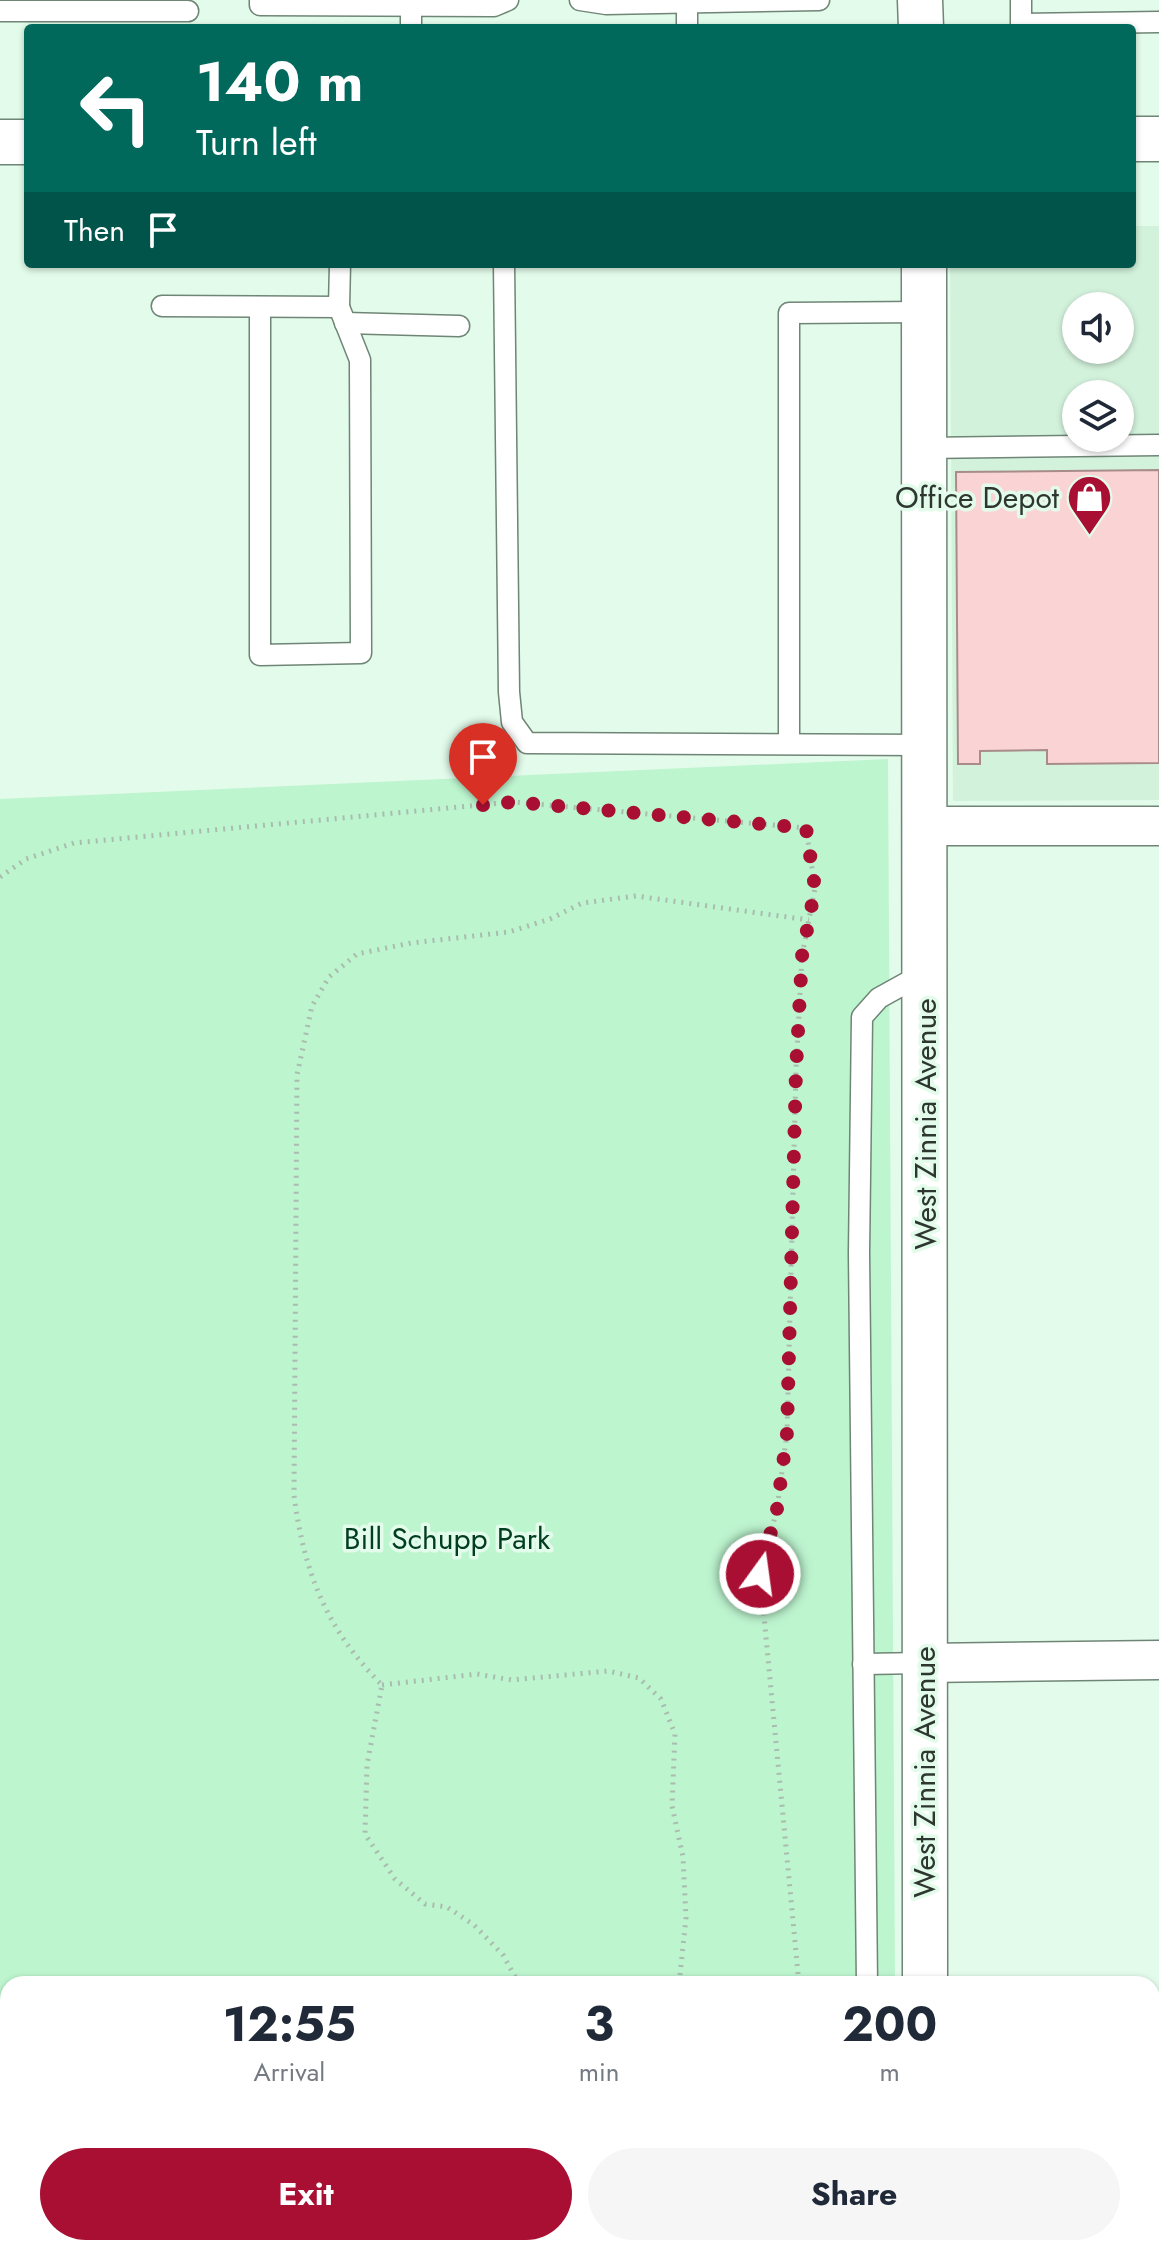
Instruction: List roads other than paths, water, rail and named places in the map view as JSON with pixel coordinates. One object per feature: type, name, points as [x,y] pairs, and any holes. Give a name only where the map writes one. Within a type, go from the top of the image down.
[{"type":"street","points":[[920,0],[921,24]]},
{"type":"street","points":[[1136,139],[1159,139]]},
{"type":"street","points":[[0,142],[24,142]]},
{"type":"street","name":"West Zinnia Avenue","points":[[924,268],[927,826],[925,1976]]},
{"type":"street","points":[[927,826],[1159,826]]},
{"type":"street","points":[[924,1663],[1159,1660]]},
{"type":"lane","points":[[260,0],[260,5],[411,2],[494,6],[508,0]]},
{"type":"lane","points":[[580,0],[606,4],[819,0]]},
{"type":"lane","points":[[1021,0],[1021,24],[1159,22]]},
{"type":"lane","points":[[411,2],[411,24]]},
{"type":"lane","points":[[687,2],[687,24]]},
{"type":"lane","points":[[0,11],[191,13]]},
{"type":"lane","points":[[260,307],[260,655],[361,653],[360,360],[342,315],[340,268]]},
{"type":"lane","points":[[504,268],[512,722],[527,743],[926,745]]},
{"type":"lane","points":[[162,306],[260,307],[459,326]]},
{"type":"lane","points":[[789,742],[789,313],[924,312]]},
{"type":"lane","points":[[925,448],[1159,445]]},
{"type":"lane","points":[[867,1976],[859,1253],[862,1017],[879,998],[926,972]]},
{"type":"lane","points":[[863,1664],[924,1663]]},
{"type":"place","name":"Office Depot","points":[[1090,536]]},
{"type":"park label","name":"Bill Schupp Park","points":[[447,1538]]}]
